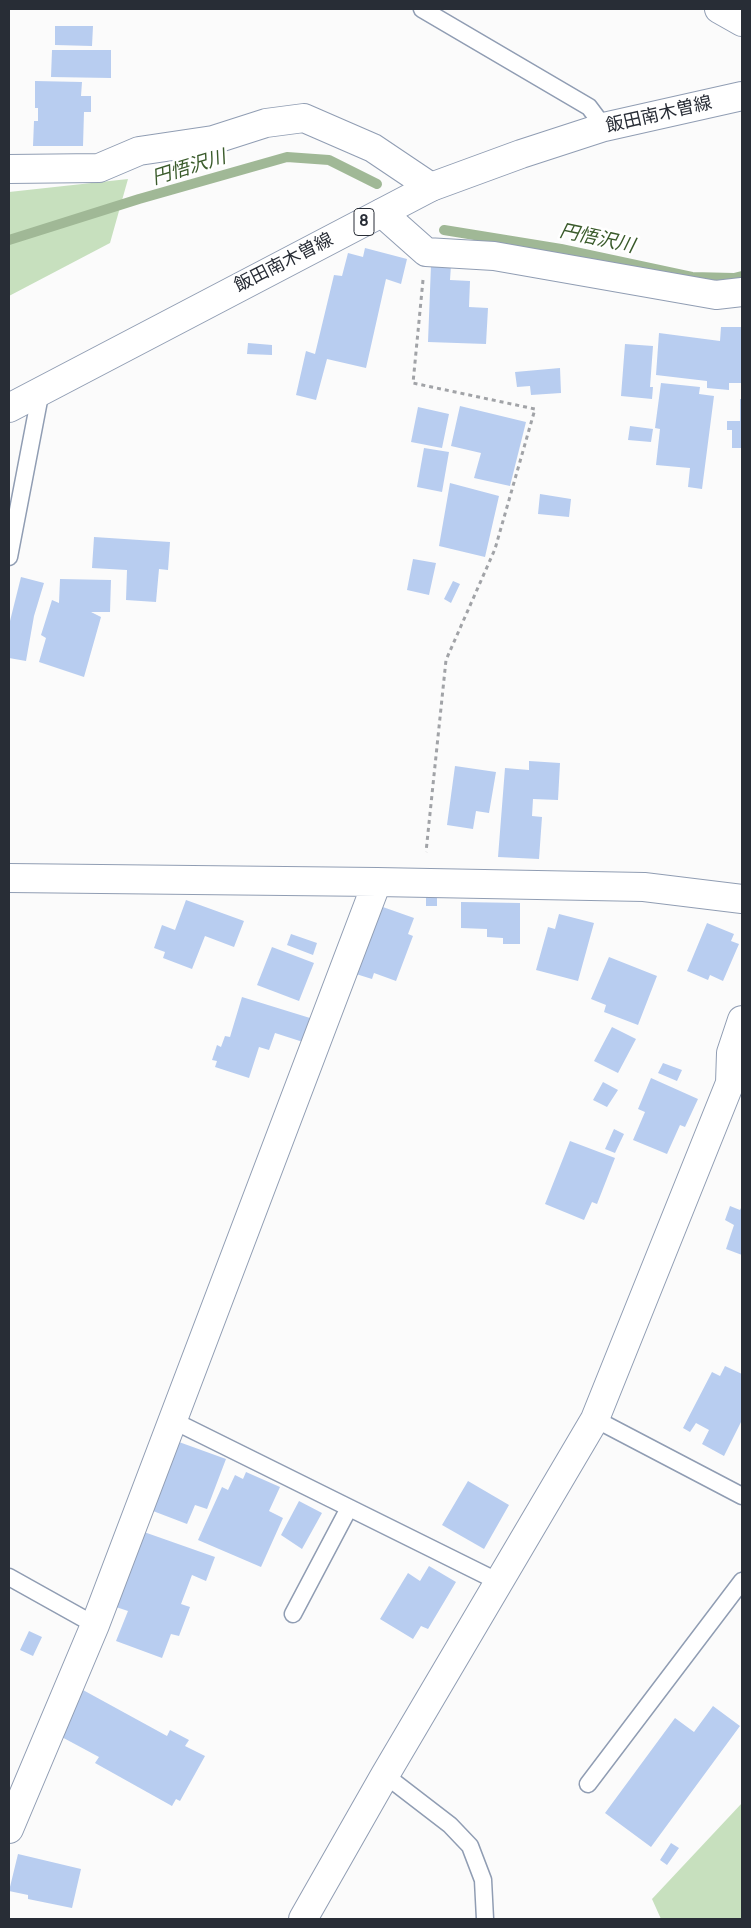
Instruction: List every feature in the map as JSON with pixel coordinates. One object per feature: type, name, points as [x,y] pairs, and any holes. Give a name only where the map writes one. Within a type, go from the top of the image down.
[{"type":"street","points":[[719,9],[742,22]]},
{"type":"street","name":"飯田南木曽線","points":[[9,408],[431,186],[604,127],[742,96]]},
{"type":"street","points":[[9,169],[100,168],[139,151],[214,140],[266,122],[304,118],[373,148],[431,186]]},
{"type":"street","points":[[382,213],[426,252],[494,256],[716,295],[742,292]]},
{"type":"street","points":[[9,878],[377,882],[644,888],[742,899]]},
{"type":"street","points":[[9,1829],[95,1625],[377,882]]},
{"type":"street","points":[[303,1919],[385,1775],[595,1419],[730,1083],[730,1052],[742,1020]]},
{"type":"lane","points":[[422,9],[589,107],[604,127]]},
{"type":"lane","points":[[9,557],[41,390]]},
{"type":"lane","points":[[595,1419],[742,1496]]},
{"type":"lane","points":[[172,1420],[499,1582]]},
{"type":"lane","points":[[293,1614],[349,1508]]},
{"type":"lane","points":[[9,1577],[95,1625]]},
{"type":"lane","points":[[588,1784],[742,1581]]},
{"type":"lane","points":[[385,1775],[450,1825],[470,1846],[482,1880],[485,1919]]},
{"type":"path","points":[[423,883],[446,660],[495,549],[535,409],[413,383],[426,252]]},
{"type":"green space","points":[[128,179],[110,243],[9,296],[9,192]]},
{"type":"green space","points":[[742,1803],[742,1919],[661,1919],[652,1899]]},
{"type":"building","points":[[55,26],[93,26],[92,46],[55,45]]},
{"type":"building","points":[[52,50],[111,50],[111,78],[51,77]]},
{"type":"building","points":[[35,81],[82,82],[81,96],[91,96],[91,112],[84,112],[83,146],[33,146],[34,121],[38,121],[38,108],[35,108]]},
{"type":"building","points":[[365,248],[407,259],[401,284],[386,279],[366,368],[327,359],[316,400],[296,395],[306,351],[315,354],[334,275],[342,276],[348,253],[363,257]]},
{"type":"building","points":[[431,265],[451,265],[450,280],[470,281],[469,307],[488,308],[486,344],[428,342]]},
{"type":"building","points":[[721,327],[742,327],[742,383],[729,383],[729,390],[707,388],[707,381],[656,375],[659,333],[720,341]]},
{"type":"building","points":[[248,343],[272,345],[272,355],[247,354]]},
{"type":"building","points":[[625,344],[653,346],[650,387],[653,387],[652,399],[621,396]]},
{"type":"building","points":[[560,368],[561,393],[531,395],[530,386],[517,387],[515,372]]},
{"type":"building","points":[[661,383],[700,387],[699,394],[714,396],[702,489],[688,487],[690,468],[656,465],[660,429],[655,428]]},
{"type":"building","points":[[740,399],[742,399],[742,448],[732,448],[732,430],[727,430],[727,421],[740,421]]},
{"type":"building","points":[[460,406],[526,422],[510,486],[474,478],[481,453],[451,446]]},
{"type":"building","points":[[418,407],[449,414],[442,448],[411,442]]},
{"type":"building","points":[[630,426],[653,429],[651,442],[628,440]]},
{"type":"building","points":[[424,448],[449,452],[442,492],[417,487]]},
{"type":"building","points":[[450,483],[499,496],[485,557],[439,546]]},
{"type":"building","points":[[540,494],[571,499],[569,517],[538,514]]},
{"type":"building","points":[[94,537],[170,542],[168,570],[159,569],[156,602],[126,600],[127,570],[92,568]]},
{"type":"building","points":[[413,559],[436,563],[429,595],[407,590]]},
{"type":"building","points":[[21,577],[44,583],[34,616],[26,661],[9,658],[9,625]]},
{"type":"building","points":[[60,579],[111,580],[110,612],[91,612],[101,617],[84,677],[39,662],[46,638],[41,635],[52,600],[59,603]]},
{"type":"building","points":[[453,581],[460,584],[451,603],[444,599]]},
{"type":"building","points":[[529,761],[560,763],[558,800],[533,799],[532,816],[542,817],[539,859],[498,857],[505,768],[529,770]]},
{"type":"building","points":[[455,766],[496,772],[489,813],[476,811],[473,829],[447,825]]},
{"type":"building","points":[[426,893],[437,894],[437,906],[426,906]]},
{"type":"building","points":[[186,900],[244,921],[234,947],[205,936],[192,969],[163,958],[165,952],[154,948],[162,925],[175,930]]},
{"type":"building","points":[[461,902],[520,903],[520,944],[503,944],[503,938],[487,937],[487,929],[461,928]]},
{"type":"building","points":[[380,906],[414,918],[408,934],[413,936],[396,981],[374,973],[372,979],[356,974]]},
{"type":"building","points":[[559,914],[594,923],[578,981],[536,970],[548,927],[555,929]]},
{"type":"building","points":[[707,923],[734,934],[731,941],[739,944],[723,981],[710,975],[708,980],[687,971]]},
{"type":"building","points":[[291,934],[317,943],[313,955],[287,945]]},
{"type":"building","points":[[272,947],[314,963],[299,1001],[257,985]]},
{"type":"building","points":[[609,957],[657,976],[638,1025],[604,1012],[606,1005],[591,999]]},
{"type":"building","points":[[242,997],[310,1018],[303,1042],[275,1033],[269,1050],[259,1047],[249,1078],[215,1067],[217,1061],[212,1060],[217,1045],[221,1047],[225,1036],[230,1037]]},
{"type":"building","points":[[612,1027],[636,1039],[618,1073],[594,1061]]},
{"type":"building","points":[[663,1063],[682,1070],[677,1081],[658,1073]]},
{"type":"building","points":[[651,1078],[698,1099],[685,1127],[680,1125],[667,1154],[633,1140],[645,1112],[638,1109]]},
{"type":"building","points":[[603,1082],[618,1090],[607,1107],[593,1100]]},
{"type":"building","points":[[614,1129],[624,1134],[615,1153],[605,1149]]},
{"type":"building","points":[[570,1141],[615,1158],[597,1204],[592,1202],[584,1220],[545,1204]]},
{"type":"building","points":[[730,1206],[740,1210],[742,1206],[742,1255],[726,1249],[734,1225],[725,1220]]},
{"type":"building","points":[[725,1366],[742,1374],[742,1420],[724,1456],[702,1444],[709,1430],[696,1423],[690,1432],[683,1428],[712,1372],[720,1376]]},
{"type":"building","points":[[179,1442],[226,1459],[207,1509],[195,1505],[187,1524],[153,1511]]},
{"type":"building","points":[[246,1472],[280,1487],[269,1511],[283,1518],[261,1567],[198,1540],[222,1487],[228,1490],[235,1475],[243,1479]]},
{"type":"building","points":[[468,1481],[509,1505],[484,1549],[442,1525]]},
{"type":"building","points":[[299,1501],[322,1513],[302,1549],[281,1535]]},
{"type":"building","points":[[144,1532],[215,1557],[206,1581],[192,1575],[181,1604],[190,1607],[179,1636],[171,1634],[162,1658],[116,1641],[128,1611],[116,1607]]},
{"type":"building","points":[[429,1566],[456,1582],[428,1629],[421,1626],[413,1639],[380,1619],[408,1573],[420,1581]]},
{"type":"building","points":[[29,1631],[42,1637],[33,1656],[20,1650]]},
{"type":"building","points":[[83,1690],[167,1736],[170,1730],[189,1740],[185,1746],[205,1756],[180,1801],[176,1799],[172,1806],[95,1763],[99,1757],[58,1735]]},
{"type":"building","points":[[713,1706],[740,1726],[651,1847],[605,1813],[675,1718],[694,1732]]},
{"type":"building","points":[[671,1843],[679,1848],[667,1865],[660,1860]]},
{"type":"building","points":[[18,1854],[81,1869],[72,1908],[28,1899],[28,1895],[9,1891]]},
{"type":"waterway","name":"円悟沢川","points":[[9,240],[139,199],[287,157],[329,160],[377,184]]},
{"type":"waterway","name":"円悟沢川","points":[[444,230],[561,249],[692,277],[734,278],[742,276]]}]
